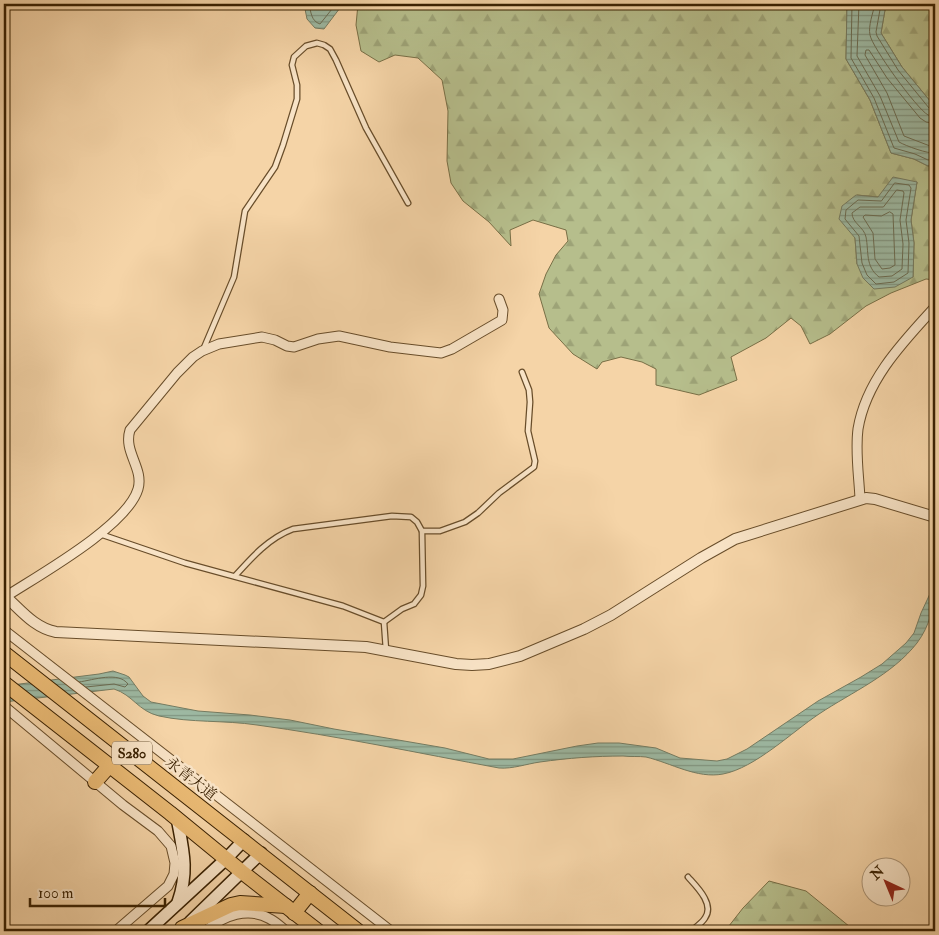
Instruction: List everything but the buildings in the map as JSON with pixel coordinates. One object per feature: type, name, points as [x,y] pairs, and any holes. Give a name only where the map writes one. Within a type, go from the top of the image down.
[{"type":"main road","name":"永青大道","points":[[4,652],[358,931]]},
{"type":"main road","name":"S280","points":[[4,683],[318,931]]},
{"type":"main road","points":[[95,782],[110,765]]},
{"type":"main road","points":[[177,904],[184,883],[185,857],[174,816],[185,795]]},
{"type":"main road","points":[[148,931],[244,840]]},
{"type":"main road","points":[[181,930],[261,853]]},
{"type":"main road","points":[[181,930],[231,905],[248,902],[290,910],[310,893]]},
{"type":"street","points":[[499,299],[503,310],[502,320],[440,353],[390,347],[339,336],[318,339],[294,347],[262,337],[220,344],[202,351],[177,373],[130,430],[128,438],[129,448],[140,476],[138,490],[130,504],[100,534],[4,596],[41,627],[63,633],[366,647],[472,666],[506,661],[559,640],[604,618],[701,558],[735,540],[860,498],[875,499],[935,517]]},
{"type":"street","points":[[860,498],[858,429],[870,391],[884,366],[897,349],[935,307]]},
{"type":"street","points":[[4,630],[391,931]]},
{"type":"street","points":[[4,706],[144,822],[158,831],[171,846],[175,863],[174,874],[168,886],[116,931]]},
{"type":"street","points":[[205,931],[220,920],[249,913],[270,919],[286,931]]},
{"type":"lane","points":[[202,351],[234,277],[245,211],[275,167],[283,145],[297,99],[297,85],[293,62],[299,52],[306,46],[317,43],[330,49],[366,128],[408,203]]},
{"type":"lane","points":[[422,532],[440,531],[464,522],[478,513],[499,493],[534,467],[535,460],[528,430],[529,390],[522,372]]},
{"type":"lane","points":[[235,576],[270,540],[294,529],[403,516],[411,517],[422,532],[423,586],[421,595],[414,604],[402,609],[384,622]]},
{"type":"lane","points":[[100,534],[185,563],[343,606],[384,622]]},
{"type":"lane","points":[[384,622],[386,650]]},
{"type":"lane","points":[[688,876],[704,898],[708,909],[705,918],[691,931]]},
{"type":"green space","points":[[358,4],[847,4],[846,59],[870,100],[891,153],[914,159],[928,166],[935,164],[935,280],[926,279],[891,293],[866,306],[830,334],[810,344],[801,326],[791,318],[766,338],[731,357],[737,380],[699,395],[656,385],[656,369],[642,362],[621,357],[602,362],[597,369],[573,354],[549,328],[539,294],[546,274],[556,255],[568,241],[566,230],[533,220],[510,230],[511,246],[489,222],[463,201],[451,183],[447,161],[448,111],[442,80],[418,58],[395,55],[379,62],[361,51],[356,25]],"holes":[[[917,182],[911,220],[914,243],[913,277],[857,264],[855,238],[857,195],[878,197]]]},
{"type":"green space","points":[[886,4],[935,4],[935,107],[902,67],[881,33]]},
{"type":"green space","points":[[769,881],[806,891],[855,931],[725,931],[743,908]]},
{"type":"water","points":[[304,4],[343,4],[324,29],[315,28],[307,19]]},
{"type":"water","points":[[847,4],[886,4],[881,33],[902,67],[935,107],[935,164],[928,166],[914,159],[891,153],[870,100],[846,59]]},
{"type":"water","points":[[893,177],[917,182],[911,220],[914,243],[913,277],[895,287],[874,289],[863,278],[857,264],[855,238],[839,219],[842,206],[856,195],[878,197]]},
{"type":"water","points":[[935,583],[933,607],[922,636],[896,664],[884,674],[819,714],[748,765],[723,774],[704,774],[684,770],[646,757],[623,756],[571,758],[499,768],[287,729],[245,723],[183,720],[159,716],[146,711],[126,695],[114,689],[4,702],[4,686],[113,671],[129,677],[143,696],[151,702],[198,711],[290,720],[445,748],[489,759],[513,759],[577,746],[619,743],[656,748],[680,758],[717,761],[727,759],[747,749],[818,701],[882,664],[906,643],[914,633]]}]
